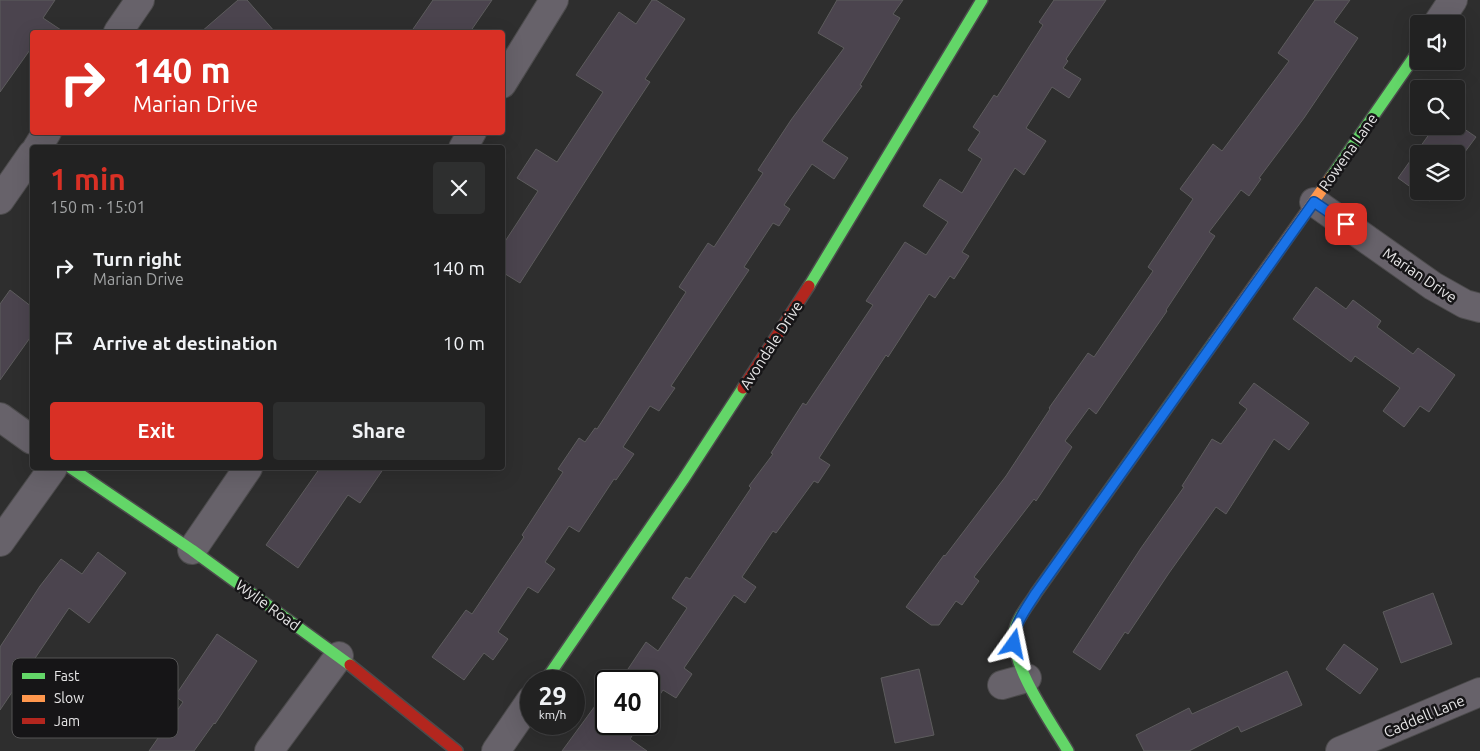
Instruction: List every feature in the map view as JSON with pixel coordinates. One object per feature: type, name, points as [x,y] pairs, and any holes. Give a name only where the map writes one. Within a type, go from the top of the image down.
[{"type":"street","points":[[119,30],[140,0]]},
{"type":"street","points":[[505,79],[554,0]]},
{"type":"street","name":"Avondale Drive","points":[[552,670],[683,480],[808,288],[982,0]]},
{"type":"street","points":[[1443,15],[1453,0]]},
{"type":"street","name":"Rowena Lane","points":[[1068,751],[1014,682],[1014,634],[1020,619],[1047,577],[1314,202],[1410,63]]},
{"type":"street","points":[[0,200],[30,157]]},
{"type":"street","name":"Marian Drive","points":[[1314,202],[1433,286],[1465,304],[1480,308]]},
{"type":"street","points":[[0,418],[30,439]]},
{"type":"street","points":[[0,542],[52,470]]},
{"type":"street","name":"Wylie Road","points":[[74,470],[192,550],[339,656],[458,751]]},
{"type":"street","points":[[192,550],[247,470]]},
{"type":"street","points":[[269,751],[339,656]]},
{"type":"street","name":"Caddell Lane","points":[[1340,751],[1480,692]]},
{"type":"street","points":[[496,751],[520,716]]},
{"type":"building","points":[[0,0],[55,0],[43,18],[61,30],[30,30],[30,50],[0,92]]},
{"type":"building","points":[[238,0],[247,0],[273,30],[203,30]]},
{"type":"building","points":[[433,0],[492,0],[471,30],[412,30]]},
{"type":"building","points":[[652,0],[656,0],[685,19],[645,79],[650,82],[520,283],[505,274],[505,241],[538,191],[517,178],[536,149],[557,162],[603,92],[576,75],[619,12],[636,24]]},
{"type":"building","points":[[837,0],[903,0],[893,14],[900,18],[860,85],[862,86],[822,141],[848,158],[834,179],[812,164],[784,205],[790,209],[779,226],[773,223],[744,267],[749,270],[671,386],[675,388],[659,411],[650,406],[623,447],[634,454],[616,480],[614,479],[579,532],[569,526],[545,562],[555,569],[538,593],[528,587],[498,632],[508,639],[493,660],[484,653],[464,680],[432,657],[466,610],[472,614],[524,537],[522,535],[563,472],[558,469],[579,438],[585,442],[595,428],[597,429],[686,292],[679,287],[708,243],[714,247],[763,173],[758,170],[791,120],[844,48],[818,33]]},
{"type":"building","points":[[1054,0],[1106,0],[1066,59],[1068,61],[1063,68],[1081,79],[1069,98],[1052,87],[1026,128],[1046,141],[1024,175],[1015,168],[962,252],[969,256],[954,279],[950,276],[935,298],[929,294],[839,427],[819,458],[830,465],[818,483],[814,481],[776,533],[773,531],[742,577],[756,587],[745,603],[734,595],[684,668],[692,674],[676,698],[663,690],[660,694],[660,670],[627,670],[646,642],[658,651],[687,608],[672,598],[686,577],[690,579],[751,488],[749,486],[773,454],[771,453],[803,403],[806,405],[873,305],[866,301],[905,242],[926,255],[948,222],[923,206],[940,179],[962,193],[982,159],[968,150],[980,132],[973,127],[994,95],[997,97],[1043,25],[1039,22]]},
{"type":"building","points":[[1315,0],[1350,0],[1334,22],[1358,38],[1304,118],[1259,178],[1261,179],[1249,196],[1241,190],[1209,232],[1215,236],[1167,311],[1096,414],[1089,408],[1065,441],[1072,447],[1036,501],[1034,499],[974,577],[979,581],[962,605],[956,601],[939,625],[931,625],[906,607],[1006,476],[1049,408],[1088,353],[1094,357],[1153,271],[1148,267],[1193,199],[1180,189],[1213,144],[1222,151],[1289,61],[1278,53]]},
{"type":"building","points":[[1465,129],[1476,137],[1465,152],[1465,145],[1421,145],[1429,135],[1465,135]]},
{"type":"building","points":[[1410,161],[1410,187],[1398,178]]},
{"type":"building","points":[[1316,287],[1346,309],[1353,300],[1381,321],[1377,327],[1413,354],[1418,348],[1455,375],[1429,412],[1420,406],[1404,427],[1383,411],[1400,388],[1355,356],[1351,362],[1293,319]]},
{"type":"building","points":[[10,290],[30,305],[30,338],[0,380],[0,304]]},
{"type":"building","points":[[1254,383],[1309,423],[1289,450],[1274,439],[1226,514],[1216,507],[1128,634],[1125,632],[1100,670],[1073,652],[1141,548],[1184,487],[1182,486],[1212,439],[1221,444],[1247,409],[1239,403]]},
{"type":"building","points":[[319,470],[383,470],[360,503],[348,495],[298,568],[266,545]]},
{"type":"building","points":[[98,552],[126,573],[89,623],[69,608],[35,658],[12,658],[12,692],[0,710],[0,647],[40,586],[61,559],[82,574]]},
{"type":"building","points":[[1433,593],[1452,644],[1401,663],[1383,612]]},
{"type":"building","points":[[217,634],[257,661],[215,724],[194,751],[149,751],[158,738],[178,738],[178,709],[183,702],[178,698],[178,692]]},
{"type":"building","points":[[1344,644],[1378,669],[1360,694],[1326,669]]},
{"type":"building","points":[[919,669],[934,735],[895,743],[881,678]]},
{"type":"building","points":[[1287,671],[1302,705],[1241,732],[1238,726],[1189,751],[1144,751],[1136,735],[1189,708],[1192,714]]},
{"type":"building","points":[[595,706],[595,735],[633,735],[630,739],[647,751],[562,751],[574,735],[585,735],[585,720]]},
{"type":"traffic: fast","points":[[809,286],[982,0]]},
{"type":"traffic: fast","points":[[1331,177],[1410,63]]},
{"type":"traffic: fast","points":[[1068,751],[1025,677],[1015,646],[1015,628],[1036,593],[1214,342]]},
{"type":"traffic: fast","points":[[553,670],[683,480],[743,388]]},
{"type":"traffic: fast","points":[[74,470],[192,550],[350,665]]},
{"type":"traffic: slow","points":[[1214,342],[1331,177]]},
{"type":"traffic: jam","points":[[743,388],[809,286]]},
{"type":"traffic: jam","points":[[350,665],[457,751]]},
{"type":"route","points":[[1014,644],[1014,634],[1020,619],[1036,593],[1314,202],[1346,224]]}]
